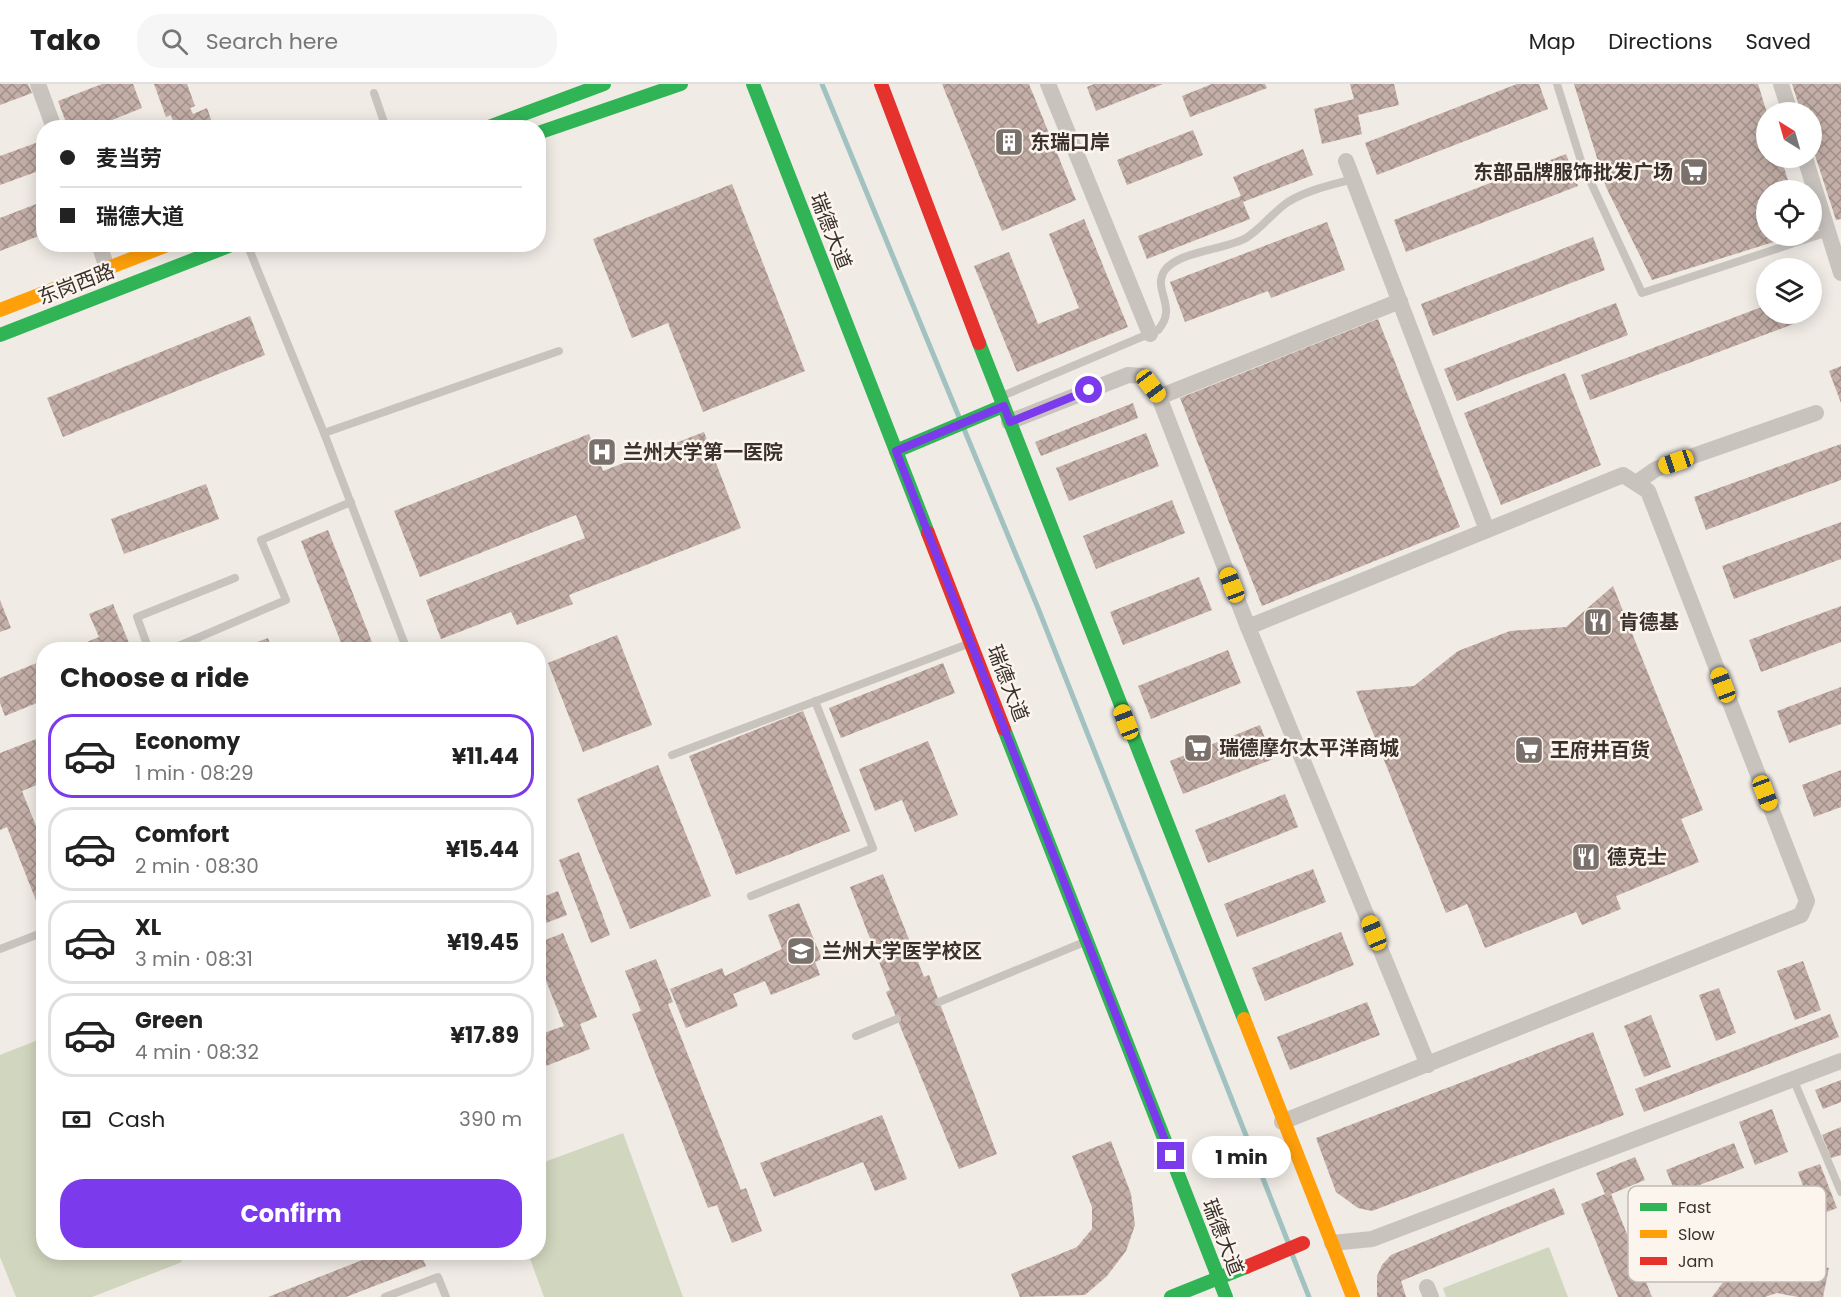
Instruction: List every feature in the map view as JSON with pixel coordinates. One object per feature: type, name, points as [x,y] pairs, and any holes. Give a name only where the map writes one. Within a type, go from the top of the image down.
[{"type":"street","points":[[38,84],[51,120]]},
{"type":"street","points":[[507,120],[604,84]]},
{"type":"street","points":[[546,130],[681,84]]},
{"type":"street","name":"瑞德大道","points":[[753,84],[1226,1297]]},
{"type":"street","points":[[881,84],[1004,408],[1282,1122],[1353,1297]]},
{"type":"street","points":[[1048,84],[1150,334]]},
{"type":"street","points":[[1781,84],[1787,102]]},
{"type":"street","points":[[1346,161],[1487,530]]},
{"type":"street","points":[[1807,168],[1841,273]]},
{"type":"street","points":[[102,252],[107,268]]},
{"type":"street","name":"东岗西路","points":[[0,310],[149,252]]},
{"type":"street","name":"东岗西路","points":[[0,334],[213,252]]},
{"type":"street","points":[[1159,397],[1400,301]]},
{"type":"street","points":[[896,451],[1004,408],[1128,375],[1143,376],[1159,397],[1248,627],[1428,1065]]},
{"type":"street","points":[[1636,483],[1656,469],[1816,413]]},
{"type":"street","points":[[1248,627],[1623,475],[1648,491],[1807,901],[1802,915],[1282,1122]]},
{"type":"street","points":[[1171,1297],[1303,1244],[1372,1239],[1794,1081],[1841,1061]]},
{"type":"lane","points":[[1557,84],[1581,161],[1642,293],[1828,231]]},
{"type":"lane","points":[[374,93],[383,120]]},
{"type":"lane","points":[[1004,408],[1158,330],[1167,317],[1161,285],[1165,271],[1170,265],[1246,238],[1289,201],[1353,179]]},
{"type":"lane","points":[[250,252],[324,433],[404,642]]},
{"type":"lane","points":[[324,433],[559,351]]},
{"type":"lane","points":[[188,642],[286,600],[261,540],[351,502]]},
{"type":"lane","points":[[146,642],[137,617],[235,578]]},
{"type":"lane","points":[[672,755],[971,643]]},
{"type":"lane","points":[[751,896],[873,848],[815,701]]},
{"type":"lane","points":[[0,949],[36,935]]},
{"type":"lane","points":[[939,1002],[1087,941]]},
{"type":"lane","points":[[856,1036],[897,1019]]},
{"type":"lane","points":[[1794,1081],[1841,1192]]},
{"type":"lane","points":[[385,1297],[438,1277],[446,1297]]},
{"type":"green space","points":[[36,1041],[36,1260],[181,1260],[182,1262],[92,1297],[16,1297],[0,1257],[0,1055]]},
{"type":"green space","points":[[623,1133],[683,1297],[544,1297],[531,1260],[546,1260],[546,1161]]},
{"type":"green space","points":[[1549,1247],[1568,1297],[1446,1297],[1443,1288]]},
{"type":"building","points":[[0,84],[28,84],[32,93],[0,105]]},
{"type":"building","points":[[102,84],[133,84],[142,108],[112,120],[65,120],[58,101]]},
{"type":"building","points":[[154,84],[187,84],[195,106],[190,108],[193,114],[207,108],[211,120],[173,120],[171,115],[166,117]]},
{"type":"building","name":"东瑞口岸","points":[[942,84],[1029,84],[1076,200],[1002,231]]},
{"type":"building","points":[[1094,84],[1163,84],[1096,111],[1087,87]]},
{"type":"building","points":[[1212,84],[1265,84],[1267,88],[1190,117],[1182,96]]},
{"type":"building","points":[[1350,84],[1394,84],[1399,105],[1358,115],[1362,134],[1322,144],[1314,109],[1354,99]]},
{"type":"building","points":[[1517,84],[1539,84],[1548,109],[1377,175],[1365,143]]},
{"type":"building","name":"东部品牌服饰批发广场","points":[[1574,84],[1758,84],[1764,102],[1756,102],[1756,168],[1784,168],[1788,180],[1756,180],[1756,246],[1761,246],[1652,280],[1606,187]]},
{"type":"building","points":[[1792,84],[1841,84],[1841,219],[1836,220],[1819,168],[1822,168],[1822,102],[1798,102]]},
{"type":"building","points":[[1193,130],[1203,155],[1127,185],[1117,160]]},
{"type":"building","points":[[36,143],[36,172],[0,185],[0,156]]},
{"type":"building","points":[[1303,149],[1313,175],[1243,202],[1250,219],[1147,259],[1138,236],[1241,196],[1233,177]]},
{"type":"building","points":[[1566,154],[1578,186],[1406,252],[1394,220]]},
{"type":"building","points":[[732,184],[805,371],[703,412],[668,323],[632,338],[593,239]]},
{"type":"building","points":[[36,204],[36,237],[0,251],[0,218]]},
{"type":"building","points":[[1084,219],[1128,327],[1017,372],[974,266],[1009,252],[1038,324],[1079,308],[1049,234]]},
{"type":"building","points":[[1327,222],[1345,270],[1271,298],[1268,291],[1185,322],[1170,282]]},
{"type":"building","points":[[1593,237],[1605,270],[1433,336],[1421,304]]},
{"type":"building","points":[[1616,303],[1628,335],[1457,401],[1444,369]]},
{"type":"building","points":[[1756,309],[1756,324],[1793,324],[1590,400],[1581,375]]},
{"type":"building","points":[[250,316],[265,355],[63,437],[47,398]]},
{"type":"building","points":[[1378,319],[1460,527],[1262,606],[1180,398]]},
{"type":"building","points":[[1841,366],[1841,403],[1829,371]]},
{"type":"building","points":[[1565,373],[1601,465],[1501,505],[1464,413]]},
{"type":"building","points":[[1133,403],[1138,418],[1041,456],[1035,442]]},
{"type":"building","points":[[704,432],[741,528],[569,595],[573,604],[517,625],[511,612],[441,639],[426,600],[585,538],[576,515],[420,577],[394,511],[589,434],[603,471]]},
{"type":"building","points":[[1146,433],[1159,466],[1069,501],[1056,468]]},
{"type":"building","points":[[1841,444],[1841,480],[1706,530],[1694,497]]},
{"type":"building","points":[[206,484],[219,519],[124,554],[111,519]]},
{"type":"building","points":[[1172,500],[1185,533],[1096,569],[1083,536]]},
{"type":"building","points":[[1841,522],[1841,559],[1734,599],[1722,566]]},
{"type":"building","points":[[328,530],[372,642],[341,642],[301,541]]},
{"type":"building","points":[[1199,577],[1212,610],[1123,645],[1110,612]]},
{"type":"building","name":"王府井百货","points":[[1613,586],[1703,810],[1681,819],[1699,862],[1616,896],[1621,909],[1582,925],[1576,912],[1485,948],[1467,904],[1446,913],[1356,691],[1414,686],[1458,651],[1510,631],[1566,627]]},
{"type":"building","points":[[0,600],[11,628],[0,632]]},
{"type":"building","points":[[113,604],[129,642],[87,642],[99,637],[89,614]]},
{"type":"building","points":[[1841,606],[1841,642],[1761,672],[1749,640]]},
{"type":"building","points":[[617,635],[652,725],[583,752],[548,663]]},
{"type":"building","points":[[268,638],[269,642],[257,642]]},
{"type":"building","points":[[1228,650],[1241,683],[1151,719],[1138,686]]},
{"type":"building","points":[[36,663],[36,703],[5,716],[0,703],[0,678]]},
{"type":"building","points":[[943,663],[955,693],[841,738],[829,708]]},
{"type":"building","points":[[1841,687],[1841,724],[1789,743],[1777,711]]},
{"type":"building","points":[[803,711],[850,831],[736,875],[689,756]]},
{"type":"building","points":[[1260,725],[1273,759],[1183,794],[1170,761]]},
{"type":"building","points":[[36,739],[36,785],[22,791],[36,826],[36,900],[7,827],[0,830],[0,753]]},
{"type":"building","points":[[928,741],[958,815],[915,832],[902,800],[875,811],[859,769]]},
{"type":"building","points":[[658,765],[711,896],[630,929],[577,799]]},
{"type":"building","points":[[1841,770],[1841,807],[1814,817],[1802,785]]},
{"type":"building","points":[[1285,794],[1298,827],[1208,863],[1195,830]]},
{"type":"building","points":[[579,852],[610,935],[591,943],[559,860]]},
{"type":"building","points":[[1313,869],[1326,902],[1237,937],[1224,904]]},
{"type":"building","points":[[883,874],[924,977],[929,975],[997,1154],[959,1169],[886,992],[890,990],[850,887]]},
{"type":"building","points":[[558,891],[567,915],[546,923],[546,896]]},
{"type":"building","points":[[799,903],[822,959],[815,962],[820,975],[771,995],[765,981],[733,994],[738,1006],[686,1028],[670,989],[722,968],[725,976],[782,949],[768,915]]},
{"type":"building","points":[[1341,932],[1354,965],[1265,1001],[1252,968]]},
{"type":"building","points":[[563,933],[597,1017],[580,1024],[590,1049],[546,1066],[546,1032],[564,1026],[546,981],[546,940]]},
{"type":"building","points":[[656,959],[673,1002],[668,1004],[741,1190],[746,1188],[762,1231],[732,1243],[717,1205],[708,1208],[632,1014],[641,1011],[625,971]]},
{"type":"building","points":[[1803,961],[1821,1010],[1795,1020],[1777,971]]},
{"type":"building","points":[[1719,988],[1736,1033],[1716,1041],[1699,995]]},
{"type":"building","points":[[1367,1002],[1380,1035],[1290,1070],[1277,1037]]},
{"type":"building","points":[[1830,1014],[1839,1037],[1644,1112],[1635,1089]]},
{"type":"building","points":[[1651,1015],[1671,1067],[1644,1077],[1624,1026]]},
{"type":"building","points":[[1593,1032],[1624,1115],[1372,1211],[1358,1208],[1336,1192],[1316,1138]]},
{"type":"building","points":[[1841,1080],[1841,1102],[1823,1109],[1815,1090]]},
{"type":"building","points":[[1772,1109],[1788,1152],[1755,1165],[1739,1122]]},
{"type":"building","points":[[882,1115],[907,1179],[875,1191],[863,1162],[774,1197],[760,1163]]},
{"type":"building","points":[[1841,1127],[1841,1155],[1831,1158],[1822,1135]]},
{"type":"building","points":[[1111,1141],[1131,1194],[1135,1225],[1126,1251],[1107,1276],[1085,1295],[1020,1297],[1011,1274],[1077,1247],[1092,1229],[1092,1207],[1072,1156]]},
{"type":"building","points":[[1734,1143],[1744,1168],[1697,1186],[1673,1186],[1666,1170]]},
{"type":"building","points":[[1635,1157],[1645,1180],[1611,1194],[1628,1237],[1628,1282],[1646,1282],[1652,1297],[1618,1297],[1581,1204],[1605,1194],[1596,1173]]},
{"type":"building","points":[[1820,1164],[1837,1208],[1826,1212],[1826,1186],[1803,1186],[1798,1172]]},
{"type":"building","points":[[1554,1188],[1565,1214],[1401,1281],[1406,1297],[1377,1297],[1377,1276],[1382,1265],[1391,1255]]},
{"type":"building","points":[[363,1260],[423,1260],[426,1266],[346,1297],[268,1297]]},
{"type":"building","points":[[1826,1267],[1829,1268],[1823,1297],[1798,1297],[1777,1293],[1765,1297],[1712,1297],[1723,1282],[1826,1282]]},
{"type":"waterway","points":[[822,84],[959,417]]},
{"type":"waterway","points":[[964,429],[1038,608],[1288,1242]]},
{"type":"waterway","points":[[1292,1254],[1309,1297]]},
{"type":"traffic: fast","points":[[507,120],[604,84]]},
{"type":"traffic: fast","points":[[546,130],[681,84]]},
{"type":"traffic: fast","points":[[753,84],[928,533]]},
{"type":"traffic: fast","points":[[0,335],[213,252]]},
{"type":"traffic: fast","points":[[979,343],[1244,1019]]},
{"type":"traffic: fast","points":[[896,451],[1003,406]]},
{"type":"traffic: fast","points":[[1004,729],[1226,1297]]},
{"type":"traffic: fast","points":[[1171,1297],[1246,1267]]},
{"type":"traffic: slow","points":[[0,310],[149,252]]},
{"type":"traffic: slow","points":[[1244,1019],[1353,1297]]},
{"type":"traffic: jam","points":[[881,84],[979,343]]},
{"type":"traffic: jam","points":[[928,533],[1004,729]]},
{"type":"traffic: jam","points":[[1246,1267],[1303,1243]]},
{"type":"place","name":"东瑞口岸","points":[[1009,142]]},
{"type":"place","name":"东部品牌服饰批发广场","points":[[1694,172]]},
{"type":"place","name":"兰州大学第一医院","points":[[602,452]]},
{"type":"place","name":"肯德基","points":[[1598,622]]},
{"type":"place","name":"瑞德摩尔太平洋商城","points":[[1198,748]]},
{"type":"place","name":"王府井百货","points":[[1529,750]]},
{"type":"place","name":"德克士","points":[[1586,857]]},
{"type":"place","name":"兰州大学医学校区","points":[[801,951]]},
{"type":"route","points":[[1089,390],[1010,422],[1004,406],[896,451],[1171,1156]]}]
